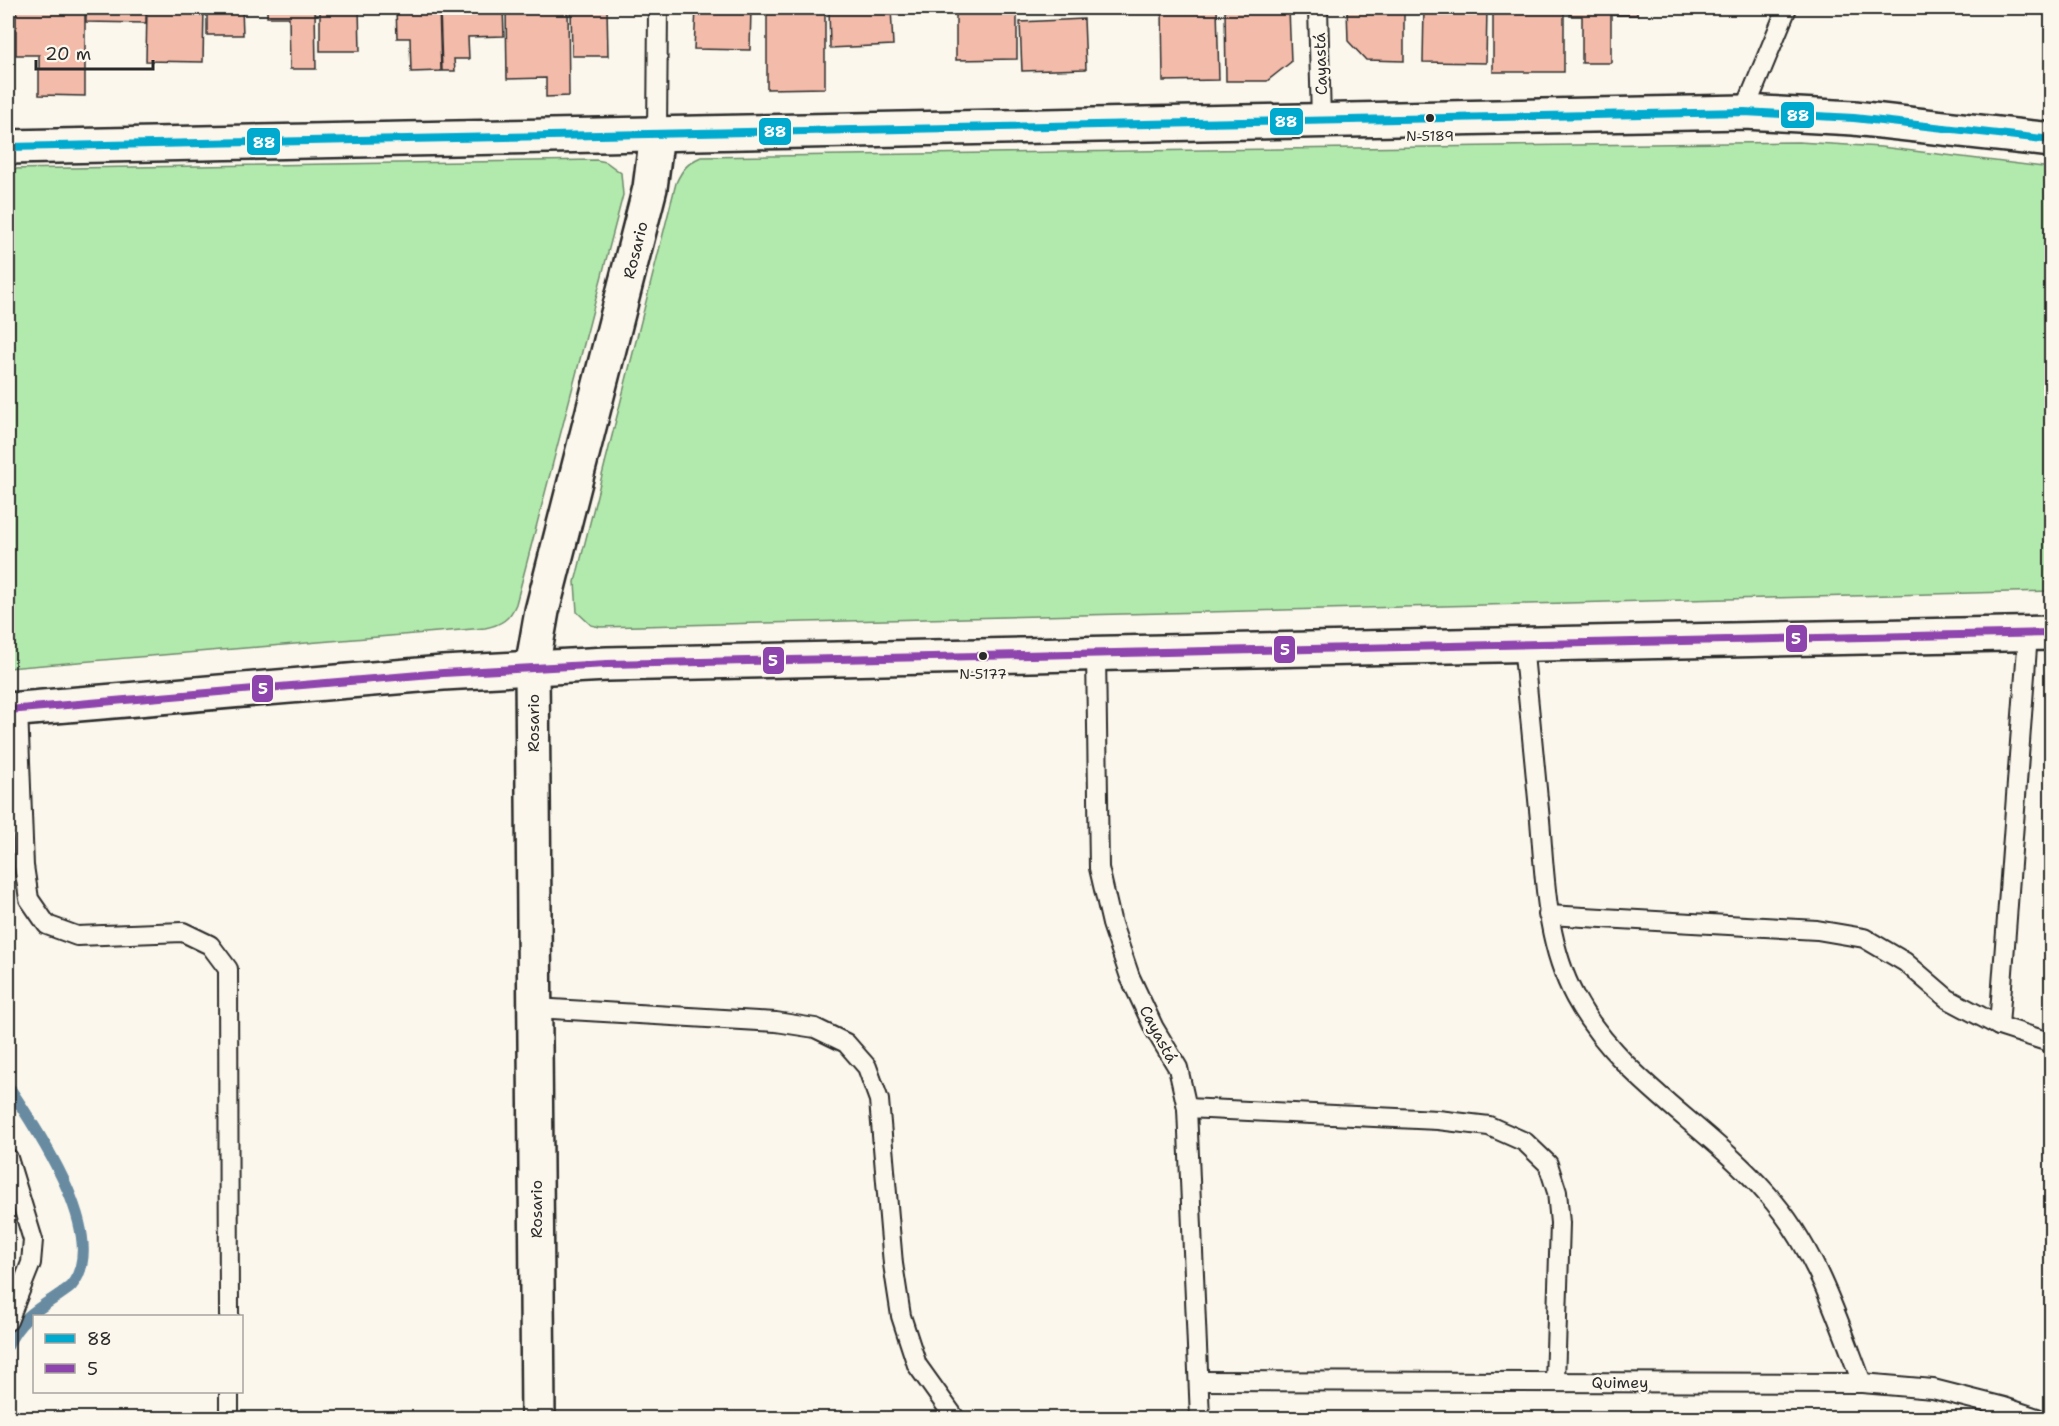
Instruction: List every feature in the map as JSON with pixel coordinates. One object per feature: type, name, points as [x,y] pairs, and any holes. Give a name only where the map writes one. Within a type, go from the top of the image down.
[{"type":"street","points":[[8,147],[1744,112],[1836,116],[2052,140]]},
{"type":"street","name":"Rosario","points":[[538,1419],[532,668],[542,611],[650,188],[657,134]]},
{"type":"street","points":[[13,709],[410,675],[532,668],[2040,633]]},
{"type":"lane","name":"Rosario","points":[[657,134],[658,8]]},
{"type":"lane","name":"Cayastá","points":[[1318,8],[1322,120]]},
{"type":"lane","points":[[1744,112],[1787,8]]},
{"type":"lane","points":[[1999,1026],[2040,633]]},
{"type":"lane","points":[[1523,644],[1548,915],[1558,959],[1575,997],[1598,1033],[1630,1068],[1767,1193],[1797,1233],[1825,1287],[1862,1383]]},
{"type":"lane","name":"Cayastá","points":[[1096,654],[1099,868],[1112,924],[1131,977],[1154,1028],[1178,1068],[1187,1108],[1200,1419]]},
{"type":"lane","points":[[13,709],[24,866],[29,899],[47,925],[77,936],[183,932],[210,945],[228,969],[229,1315]]},
{"type":"lane","points":[[1548,915],[1817,930],[1864,938],[1905,962],[1948,999],[1999,1026],[2052,1043]]},
{"type":"lane","points":[[535,1008],[776,1022],[815,1028],[846,1043],[867,1067],[879,1100],[893,1264],[901,1316],[917,1365],[955,1419]]},
{"type":"lane","points":[[1187,1108],[1438,1119],[1489,1126],[1525,1142],[1548,1164],[1557,1192],[1560,1223],[1555,1382]]},
{"type":"lane","points":[[8,1158],[33,1240],[32,1263],[8,1321]]},
{"type":"lane","name":"Quimey","points":[[1199,1381],[1862,1383],[1933,1389],[2004,1407],[2037,1419]]},
{"type":"lane","points":[[229,1393],[229,1419]]},
{"type":"green space","points":[[1798,142],[1881,147],[2051,168],[2051,591],[600,627],[591,625],[577,612],[575,582],[676,183],[686,167],[701,157]]},
{"type":"green space","points":[[596,160],[606,162],[621,173],[623,195],[516,604],[511,614],[496,625],[485,628],[8,668],[8,169]]},
{"type":"building","points":[[16,8],[85,8],[85,96],[39,95],[39,55],[16,55]]},
{"type":"building","points":[[86,8],[146,8],[146,23],[86,22]]},
{"type":"building","points":[[147,8],[204,8],[203,62],[146,61]]},
{"type":"building","points":[[207,8],[242,8],[243,35],[207,35]]},
{"type":"building","points":[[267,8],[315,8],[316,69],[290,69],[289,17],[267,17]]},
{"type":"building","points":[[320,8],[359,8],[360,51],[320,51]]},
{"type":"building","points":[[396,8],[439,8],[441,71],[411,72],[410,38],[397,38]]},
{"type":"building","points":[[440,8],[503,8],[504,36],[468,37],[469,59],[454,59],[455,71],[442,71]]},
{"type":"building","points":[[506,8],[568,8],[569,96],[546,97],[546,78],[507,79]]},
{"type":"building","points":[[571,8],[607,8],[608,56],[572,56]]},
{"type":"building","points":[[696,8],[751,8],[750,50],[694,49]]},
{"type":"building","points":[[767,8],[825,8],[825,88],[767,89]]},
{"type":"building","points":[[829,8],[891,8],[893,45],[830,48]]},
{"type":"building","points":[[895,8],[936,8],[936,14],[895,14]]},
{"type":"building","points":[[956,8],[1017,8],[1017,59],[956,60]]},
{"type":"building","points":[[1162,8],[1217,8],[1219,80],[1163,81]]},
{"type":"building","points":[[1225,8],[1289,8],[1291,62],[1267,81],[1226,81]]},
{"type":"building","points":[[1347,8],[1404,8],[1404,61],[1366,60],[1348,41]]},
{"type":"building","points":[[1424,8],[1487,8],[1486,63],[1423,62]]},
{"type":"building","points":[[1493,8],[1564,8],[1564,72],[1493,72]]},
{"type":"building","points":[[1570,8],[1637,8],[1637,15],[1611,15],[1611,63],[1582,63],[1582,16],[1570,16]]},
{"type":"building","points":[[1084,19],[1086,69],[1022,71],[1020,22]]},
{"type":"waterway","points":[[8,1086],[51,1155],[65,1183],[76,1212],[82,1240],[81,1265],[71,1286],[28,1317],[16,1330],[8,1345]]},
{"type":"transit line","name":"88","points":[[8,147],[1744,112],[1854,118],[2052,140]]},
{"type":"transit line","name":"5","points":[[8,710],[443,673],[607,664],[2052,633]]},
{"type":"place","name":"N-5189","points":[[1430,118]]},
{"type":"place","name":"N-5177","points":[[983,656]]}]
